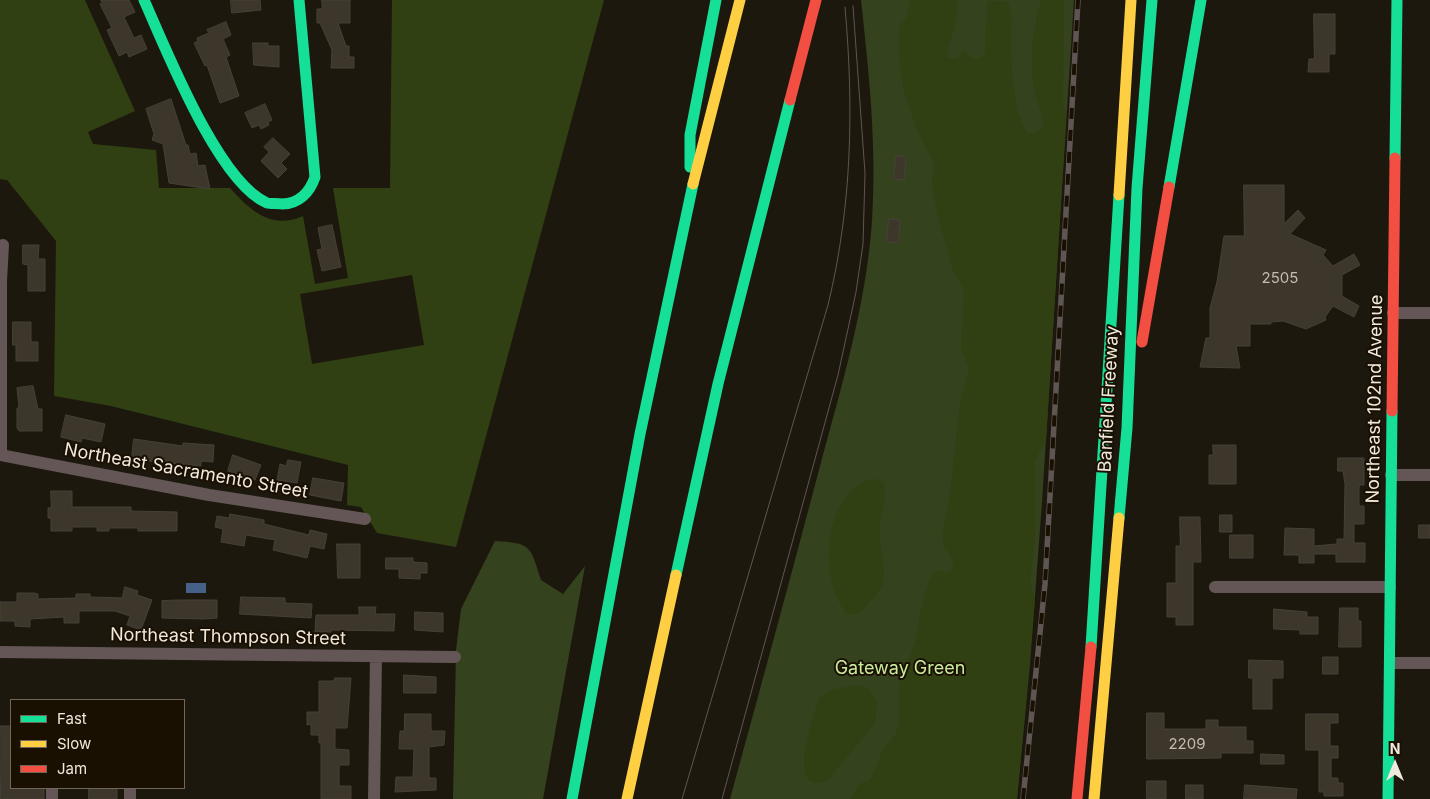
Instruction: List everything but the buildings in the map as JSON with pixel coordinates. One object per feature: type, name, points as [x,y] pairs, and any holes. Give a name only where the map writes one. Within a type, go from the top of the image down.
[{"type":"main road","points":[[144,0],[195,113],[216,150],[251,191],[262,200],[282,206],[302,198],[308,192],[315,177],[300,0]]},
{"type":"main road","points":[[690,197],[690,135],[716,0]]},
{"type":"main road","points":[[572,799],[626,496],[690,197],[740,0]]},
{"type":"main road","points":[[627,799],[718,384],[816,0]]},
{"type":"main road","name":"Banfield Freeway","points":[[1077,799],[1090,664],[1131,0]]},
{"type":"main road","name":"Banfield Freeway","points":[[1094,799],[1127,428],[1137,188],[1152,0]]},
{"type":"main road","points":[[1127,428],[1201,0]]},
{"type":"main road","name":"Northeast 102nd Avenue","points":[[1388,799],[1397,0]]},
{"type":"street","points":[[0,455],[1,281],[4,245]]},
{"type":"street","points":[[1393,314],[1430,313]]},
{"type":"street","name":"Northeast Sacramento Street","points":[[0,455],[209,495],[365,519]]},
{"type":"street","points":[[1391,475],[1430,475]]},
{"type":"street","points":[[1216,587],[1390,587]]},
{"type":"street","name":"Northeast Thompson Street","points":[[0,652],[455,657]]},
{"type":"street","points":[[374,799],[376,656]]},
{"type":"street","points":[[1390,663],[1430,664]]},
{"type":"green space","points":[[0,0],[85,0],[135,111],[88,132],[93,144],[156,150],[159,188],[230,188],[254,211],[262,216],[281,221],[303,216],[315,284],[348,278],[333,188],[390,188],[392,0],[604,0],[456,547],[377,533],[361,507],[347,505],[348,465],[111,406],[54,396],[56,241],[7,180],[0,179]],"holes":[[[412,275],[424,345],[312,364],[300,294]]]},
{"type":"green space","name":"Gateway Green","points":[[861,0],[1074,0],[1042,502],[1030,664],[1017,799],[730,799],[844,378],[864,284],[872,221],[874,165]]},
{"type":"green space","points":[[911,0],[958,0],[956,23],[947,51],[948,58],[957,59],[964,51],[972,58],[980,58],[985,54],[987,1],[1007,1],[1011,13],[1011,58],[1016,100],[1023,124],[1028,133],[1037,133],[1043,126],[1033,78],[1032,56],[1036,21],[1041,0],[1064,0],[1063,99],[1066,121],[1046,441],[1035,460],[1035,539],[1030,583],[1035,600],[1017,799],[850,799],[859,784],[869,781],[882,751],[895,735],[899,721],[901,668],[910,657],[930,578],[938,570],[945,573],[951,571],[954,565],[949,553],[944,548],[942,535],[950,494],[961,397],[969,370],[961,349],[964,290],[953,270],[937,213],[932,183],[935,165],[916,128],[903,88],[899,54],[899,26],[906,18]]},
{"type":"green space","points":[[875,479],[884,483],[885,499],[879,528],[884,575],[881,589],[859,614],[847,614],[839,601],[832,582],[830,545],[832,527],[838,509],[847,495],[859,484]]},
{"type":"green space","points":[[495,541],[516,543],[528,548],[541,580],[563,594],[585,566],[543,799],[453,799],[456,650],[461,609]]},
{"type":"green space","points":[[857,685],[868,688],[877,701],[875,723],[827,781],[816,783],[809,779],[805,770],[804,758],[809,730],[819,698],[831,690]]},
{"type":"water","points":[[186,583],[206,583],[206,593],[186,593]]},
{"type":"tram line","points":[[722,799],[838,375],[856,292],[863,244],[865,173],[853,6]]},
{"type":"tram line","points":[[682,799],[828,305],[836,268],[842,231],[849,157],[850,83],[845,7]]},
{"type":"railway","points":[[1023,799],[1045,584],[1078,0]]},
{"type":"traffic: fast","points":[[144,0],[195,112],[230,169],[249,190],[267,203],[282,204],[294,202],[303,196],[310,188],[315,177],[299,0]]},
{"type":"traffic: fast","points":[[690,167],[690,135],[716,0]]},
{"type":"traffic: fast","points":[[1119,518],[1127,428],[1137,188],[1152,0]]},
{"type":"traffic: fast","points":[[1169,187],[1201,0]]},
{"type":"traffic: fast","points":[[1395,158],[1397,0]]},
{"type":"traffic: fast","points":[[676,575],[718,384],[790,100]]},
{"type":"traffic: fast","points":[[572,799],[640,434],[693,184]]},
{"type":"traffic: fast","points":[[1091,647],[1119,195]]},
{"type":"traffic: fast","points":[[1388,799],[1392,411]]},
{"type":"traffic: slow","points":[[693,184],[740,0]]},
{"type":"traffic: slow","points":[[1119,195],[1131,0]]},
{"type":"traffic: slow","points":[[1094,799],[1119,518]]},
{"type":"traffic: slow","points":[[627,799],[676,575]]},
{"type":"traffic: jam","points":[[790,100],[816,0]]},
{"type":"traffic: jam","points":[[1392,411],[1395,158]]},
{"type":"traffic: jam","points":[[1142,342],[1169,187]]},
{"type":"traffic: jam","points":[[1077,799],[1091,647]]}]
